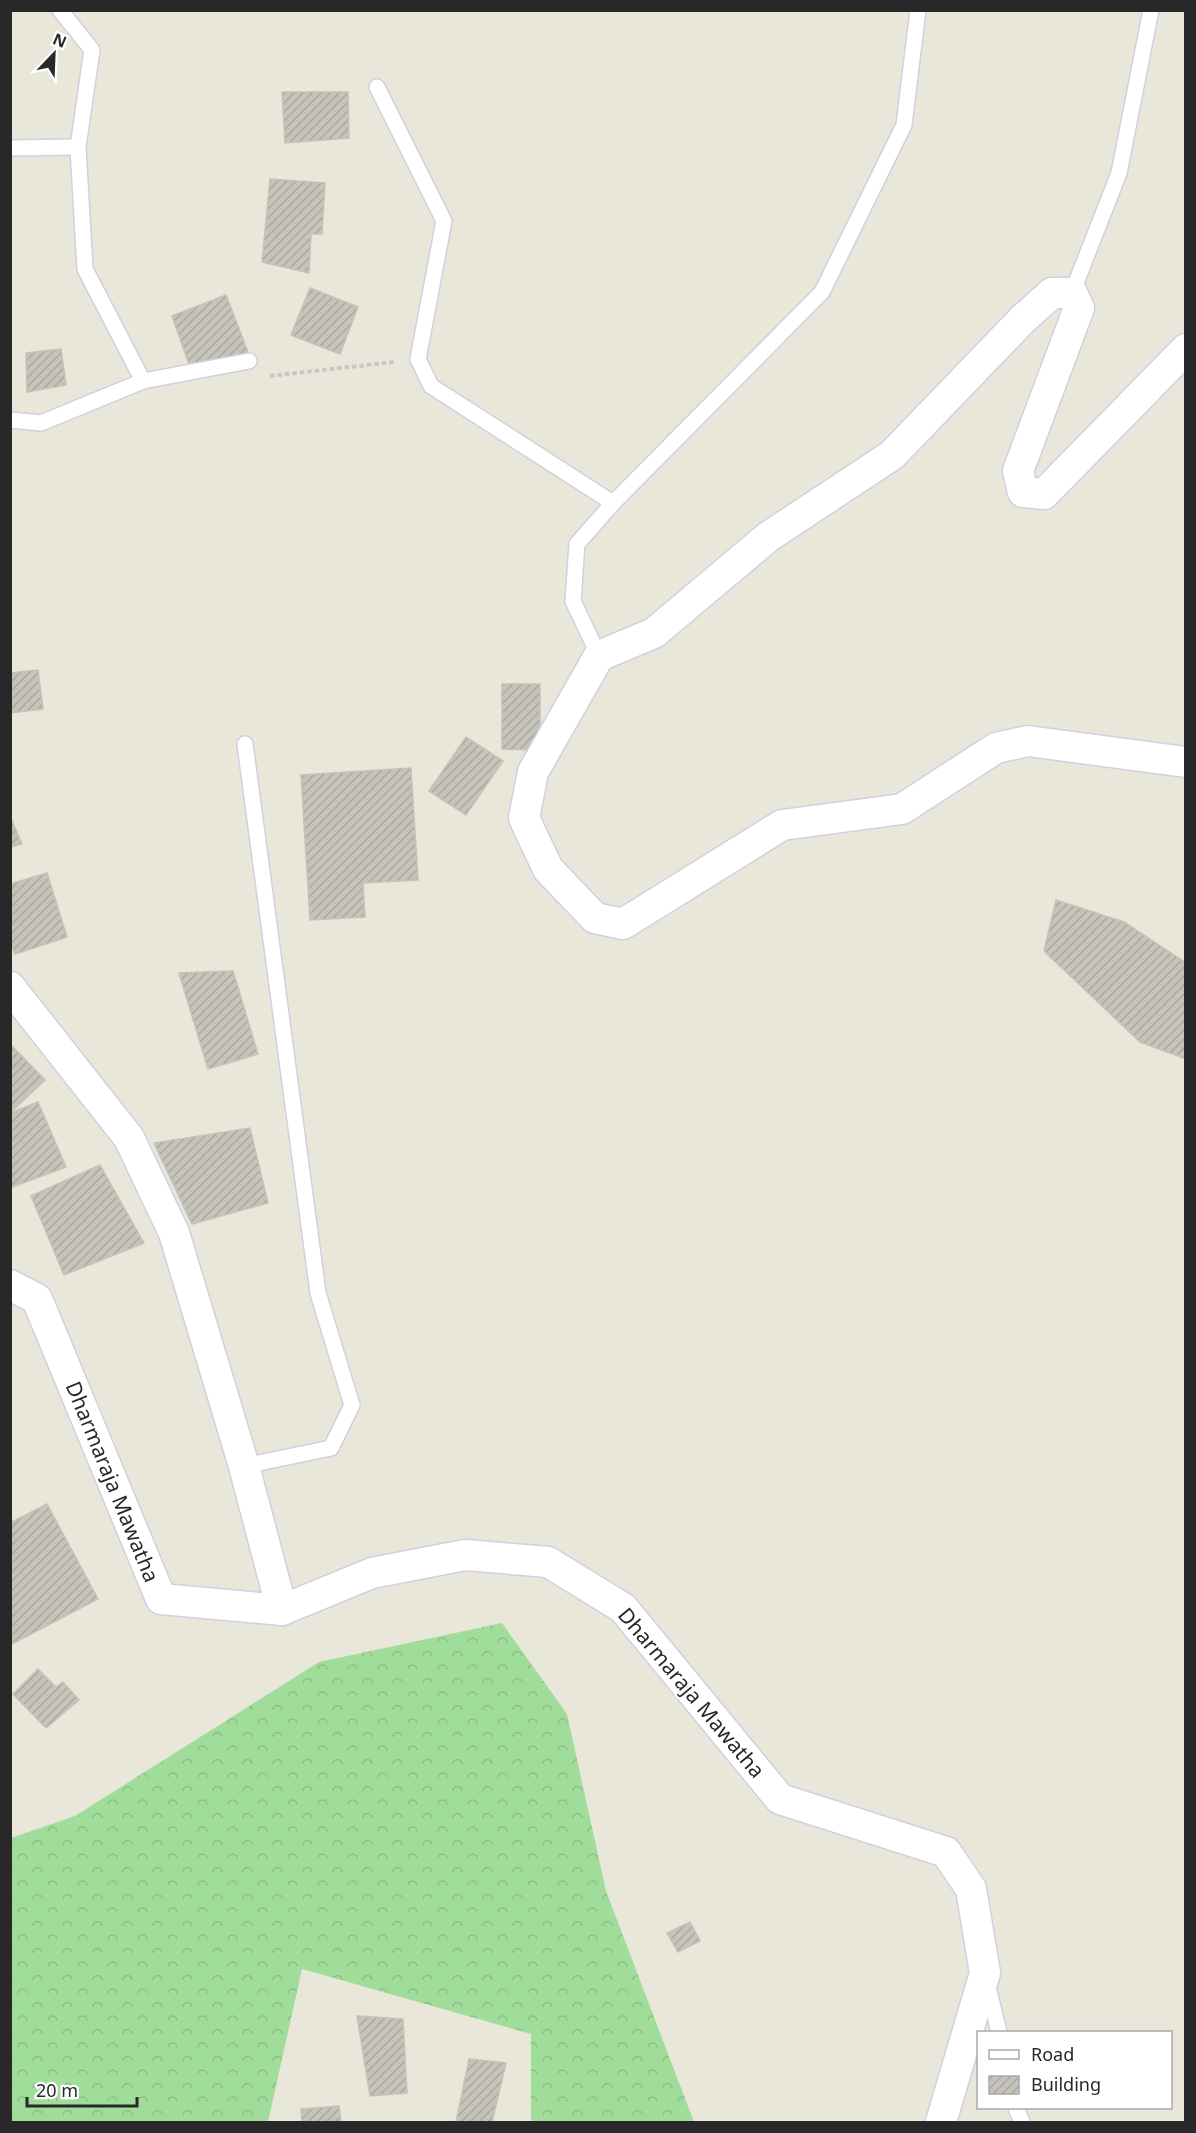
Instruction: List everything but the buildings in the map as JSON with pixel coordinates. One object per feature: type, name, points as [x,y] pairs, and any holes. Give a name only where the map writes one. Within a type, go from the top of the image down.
[{"type":"street","points":[[1185,349],[1044,494],[1023,492],[1018,471],[1079,308],[1072,292],[1052,293],[1023,319],[892,455],[768,537],[654,633],[599,656],[533,772],[524,818],[548,868],[595,918],[623,924],[782,825],[902,808],[996,748],[1028,741],[1185,762]]},
{"type":"street","points":[[10,987],[129,1138],[174,1233],[244,1466],[282,1610]]},
{"type":"street","name":"Dharmaraja Mawatha","points":[[10,1285],[37,1299],[161,1599],[282,1610],[372,1574],[465,1556],[548,1562],[623,1608],[780,1799],[946,1852],[971,1889],[985,1973]]},
{"type":"street","points":[[941,2122],[985,1973]]},
{"type":"lane","points":[[60,10],[92,50],[78,147],[85,269],[143,381]]},
{"type":"lane","points":[[599,656],[573,601],[577,544],[613,503],[822,292],[904,125],[918,10]]},
{"type":"lane","points":[[1072,292],[1119,173],[1150,10]]},
{"type":"lane","points":[[377,87],[444,221],[418,359],[431,387],[613,503]]},
{"type":"lane","points":[[10,148],[78,147]]},
{"type":"lane","points":[[10,420],[41,423],[143,381],[249,361]]},
{"type":"lane","points":[[244,1466],[331,1448],[352,1405],[318,1293],[245,744]]},
{"type":"lane","points":[[985,1973],[999,2031]]},
{"type":"path","points":[[259,377],[418,359]]},
{"type":"green space","points":[[502,1623],[567,1714],[606,1891],[694,2122],[531,2122],[531,2034],[302,1969],[268,2122],[11,2122],[11,1838],[75,1816],[319,1662]]}]
